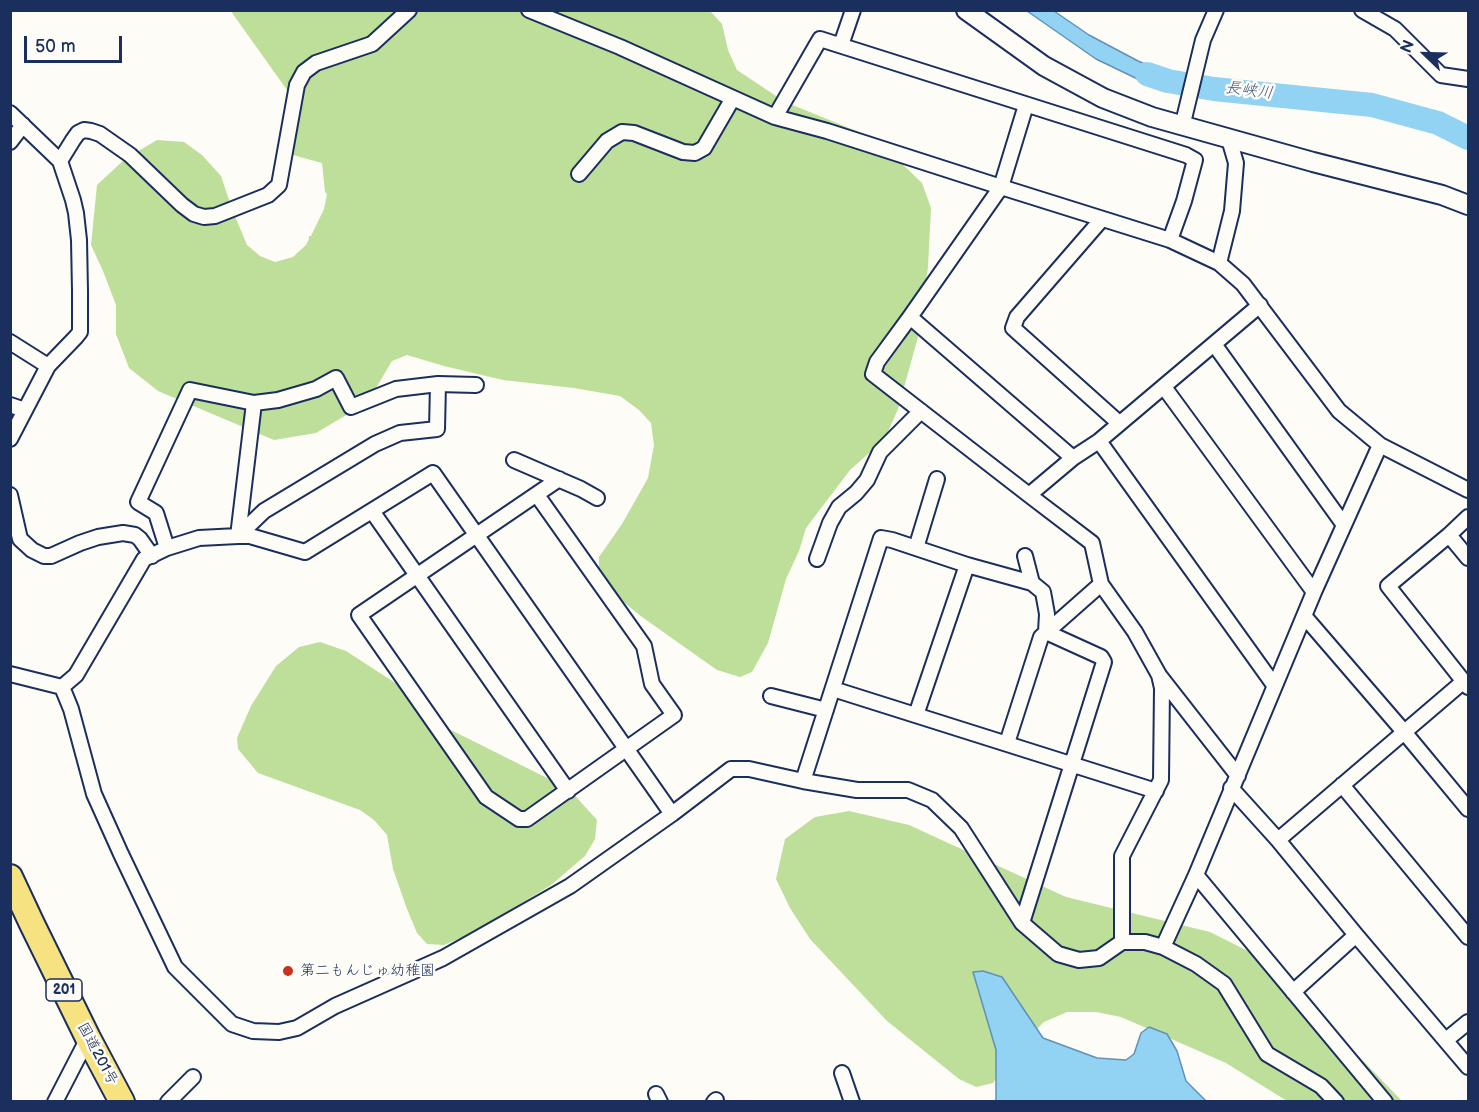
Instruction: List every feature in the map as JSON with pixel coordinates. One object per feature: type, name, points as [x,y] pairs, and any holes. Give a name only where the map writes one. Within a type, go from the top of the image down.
[{"type":"highway","name":"国道201号","points":[[10,877],[88,1038],[122,1101]]},
{"type":"street","points":[[60,161],[78,134],[84,130],[91,131],[100,134],[130,154],[194,214],[204,217],[215,216],[268,195],[279,185],[297,85],[303,72],[316,63],[372,44],[409,10]]},
{"type":"street","points":[[529,10],[620,47],[775,117],[827,131],[1170,240],[1219,263],[1243,284],[1339,411],[1380,445],[1468,490]]},
{"type":"street","points":[[841,45],[853,10]]},
{"type":"street","points":[[966,10],[1044,66],[1102,98],[1182,127],[1442,195],[1468,205]]},
{"type":"street","points":[[1182,127],[1203,40],[1216,10]]},
{"type":"street","points":[[1362,10],[1395,29],[1442,75],[1468,79]]},
{"type":"street","points":[[775,117],[820,39],[841,45],[1186,155],[1195,160],[1170,240]]},
{"type":"street","points":[[579,174],[607,141],[622,132],[634,133],[682,152],[695,153],[704,148],[733,98]]},
{"type":"street","points":[[1026,105],[1001,187],[877,362],[873,374],[1092,543],[1101,584],[1135,632],[1159,675],[1235,782],[1278,840],[1468,1067]]},
{"type":"street","points":[[10,113],[60,161],[76,213],[79,240],[81,326],[76,337],[48,366],[10,439]]},
{"type":"street","points":[[10,142],[23,125]]},
{"type":"street","points":[[1219,263],[1232,211],[1236,163],[1229,139]]},
{"type":"street","points":[[1102,219],[1017,317],[1013,328],[1119,423]]},
{"type":"street","points":[[1029,495],[1073,458],[1099,441],[1260,306]]},
{"type":"street","points":[[910,317],[1073,458]]},
{"type":"street","points":[[10,342],[48,366]]},
{"type":"street","points":[[1214,344],[1344,525]]},
{"type":"street","points":[[167,548],[156,513],[138,502],[190,390],[254,403],[278,400],[316,389],[336,378],[351,407],[396,389],[438,384],[476,385]]},
{"type":"street","points":[[238,536],[264,511],[375,444],[399,433],[437,429],[438,384]]},
{"type":"street","points":[[1164,387],[1314,592]]},
{"type":"street","points":[[238,536],[254,403]]},
{"type":"street","points":[[10,405],[25,410]]},
{"type":"street","points":[[817,559],[830,522],[839,507],[856,494],[867,480],[880,452],[921,411]]},
{"type":"street","points":[[1099,441],[1274,685]]},
{"type":"street","points":[[1163,947],[1196,875],[1314,592],[1380,445]]},
{"type":"street","points":[[514,460],[597,498]]},
{"type":"street","points":[[62,687],[76,675],[144,560],[167,548],[199,538],[238,536],[250,536],[305,552],[433,473],[672,814]]},
{"type":"street","points":[[537,495],[644,646],[652,684],[674,716],[527,819],[519,819],[486,797],[359,615],[559,479]]},
{"type":"street","points":[[916,548],[937,479]]},
{"type":"street","points":[[10,495],[20,539],[32,550],[44,556],[51,556],[98,537],[123,533],[140,539],[152,556]]},
{"type":"street","points":[[372,511],[568,791]]},
{"type":"street","points":[[1278,840],[1405,732],[1466,684],[1388,586],[1468,517]]},
{"type":"street","points":[[1449,535],[1468,558]]},
{"type":"street","points":[[803,781],[880,538],[1032,583],[1043,592],[1047,614],[1046,632]]},
{"type":"street","points":[[1025,556],[1032,583]]},
{"type":"street","points":[[916,715],[966,565]]},
{"type":"street","points":[[1007,743],[1041,637],[1101,584]]},
{"type":"street","points":[[1305,617],[1405,732],[1468,809]]},
{"type":"street","points":[[1022,923],[1104,662],[1101,657],[1046,632]]},
{"type":"street","points":[[10,674],[62,687]]},
{"type":"street","points":[[1122,942],[1122,856],[1161,780],[1162,688],[1159,675]]},
{"type":"street","points":[[62,687],[71,709],[94,794],[176,968],[232,1024],[253,1031],[279,1032],[297,1028],[335,1006],[443,958],[570,886],[731,769],[749,769],[857,790],[908,790],[932,800],[961,828],[1022,923],[1058,954],[1078,960],[1099,958],[1122,942],[1145,942],[1163,947],[1196,964],[1224,984],[1267,1054],[1321,1086],[1336,1101]]},
{"type":"street","points":[[833,689],[1156,791]]},
{"type":"street","points":[[771,696],[826,710]]},
{"type":"street","points":[[1342,785],[1468,937]]},
{"type":"street","points":[[1196,875],[1385,1101]]},
{"type":"street","points":[[1293,992],[1356,935]]},
{"type":"street","points":[[1446,1040],[1468,1022]]},
{"type":"street","points":[[56,1101],[88,1038]]},
{"type":"street","points":[[842,1073],[852,1101]]},
{"type":"street","points":[[168,1101],[193,1077]]},
{"type":"green space","points":[[230,10],[710,11],[722,24],[728,50],[737,70],[785,102],[859,132],[898,160],[922,183],[931,208],[928,267],[918,337],[898,409],[885,439],[850,470],[806,528],[799,551],[786,579],[768,643],[752,672],[740,677],[717,670],[642,617],[610,591],[599,570],[599,557],[622,524],[648,478],[654,445],[651,423],[639,410],[620,396],[503,380],[407,355],[392,361],[370,398],[348,414],[316,433],[274,440],[158,391],[129,368],[116,334],[116,305],[91,245],[97,185],[125,159],[157,140],[184,142],[202,155],[221,176],[247,245],[260,256],[275,262],[293,257],[306,245],[324,209],[327,194],[322,163],[289,154],[297,104]]},
{"type":"green space","points":[[320,642],[346,651],[397,684],[417,710],[435,722],[569,789],[597,820],[595,839],[585,856],[551,885],[475,932],[444,945],[427,944],[417,933],[407,909],[393,869],[387,835],[374,820],[360,810],[258,773],[238,749],[237,738],[251,706],[276,666],[299,647]]},
{"type":"green space","points":[[849,811],[909,825],[1066,897],[1210,932],[1282,968],[1315,1011],[1402,1101],[1287,1101],[1226,1063],[1121,1017],[1096,1012],[1067,1012],[1044,1022],[1022,1044],[993,1083],[976,1087],[959,1079],[887,1021],[810,939],[790,908],[776,879],[785,839],[815,817]]},
{"type":"water","points":[[1027,11],[1054,11],[1089,35],[1170,75],[1183,90],[1148,84],[1096,59]]},
{"type":"water","points":[[983,971],[1002,977],[1043,1038],[1097,1058],[1126,1060],[1134,1054],[1141,1033],[1149,1027],[1167,1034],[1177,1051],[1186,1081],[1206,1101],[996,1101],[996,1050],[973,972]]},
{"type":"waterway","name":"長峡川","points":[[1147,74],[1168,81],[1214,89],[1372,105],[1438,123],[1468,138]]},
{"type":"place","name":"第二もんじゅ幼稚園","points":[[288,971]]}]
